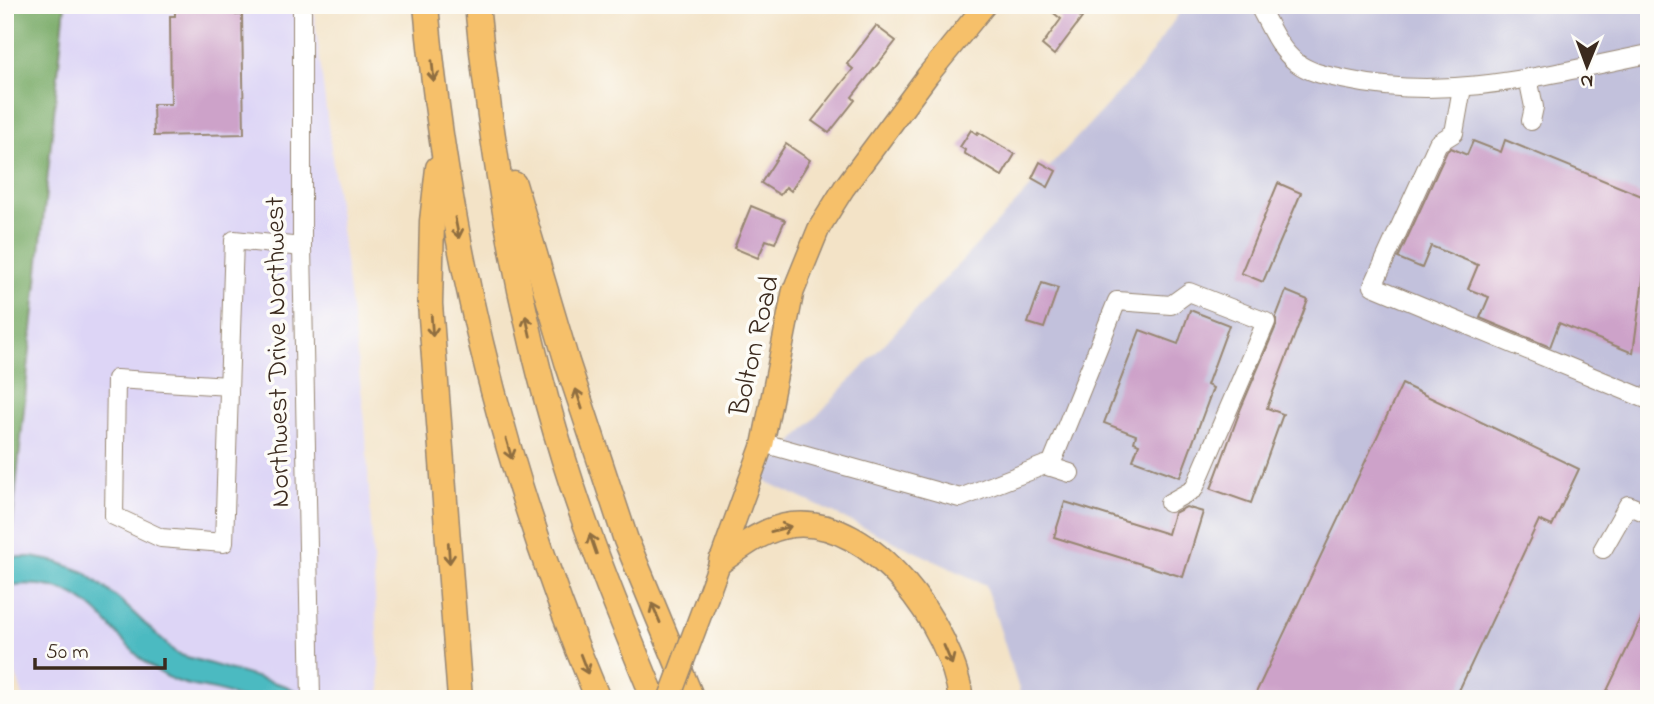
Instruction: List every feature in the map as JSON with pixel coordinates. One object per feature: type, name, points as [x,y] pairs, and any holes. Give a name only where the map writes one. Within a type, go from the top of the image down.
[{"type":"highway","points":[[426,5],[441,136],[466,277],[501,422],[526,504],[598,699]]},
{"type":"highway","points":[[477,5],[493,148],[509,234],[546,398],[599,562],[654,699]]},
{"type":"highway","points":[[485,82],[563,350],[626,540],[692,699]]},
{"type":"highway","points":[[441,136],[432,221],[430,304],[460,699]]},
{"type":"highway","points":[[721,561],[759,536],[792,525],[826,529],[860,544],[891,569],[922,605],[953,665],[961,699]]},
{"type":"main road","name":"Bolton Road","points":[[669,699],[763,443],[793,292],[819,228],[844,188],[928,75],[985,5]]},
{"type":"street","name":"Northwest Drive Northwest","points":[[302,5],[302,247],[311,699]]},
{"type":"street","points":[[1261,10],[1283,50],[1297,63],[1314,73],[1377,86],[1462,88],[1649,54]]},
{"type":"street","points":[[1528,78],[1534,107],[1531,121]]},
{"type":"street","points":[[1462,88],[1454,133],[1438,143],[1373,286],[1646,399],[1649,394]]},
{"type":"street","points":[[229,386],[116,379],[114,516],[161,538],[224,542],[234,240],[302,247]]},
{"type":"street","points":[[1050,467],[1117,301],[1171,305],[1189,292],[1266,322],[1194,489],[1169,503]]},
{"type":"street","points":[[763,443],[960,498],[1045,465],[1070,473]]},
{"type":"street","points":[[1603,549],[1628,505],[1649,514]]},
{"type":"shaded area","points":[[65,5],[313,5],[365,421],[381,699],[24,699],[5,640],[5,596]]},
{"type":"shaded area","points":[[1185,5],[1649,5],[1649,699],[1022,699],[986,585],[759,478],[1138,72]]},
{"type":"green space","points":[[5,5],[65,5],[5,596]]},
{"type":"water","points":[[5,557],[32,557],[57,562],[84,572],[120,600],[177,654],[286,686],[310,699],[246,699],[174,680],[132,650],[84,601],[64,590],[38,585],[5,586]]},
{"type":"building","points":[[175,5],[236,5],[236,15],[242,15],[244,134],[154,136],[153,104],[171,104],[170,16],[175,16]]},
{"type":"building","points":[[1044,5],[1066,5],[1082,18],[1054,55],[1042,45],[1061,19]]},
{"type":"building","points":[[876,26],[896,41],[852,97],[855,100],[829,133],[812,121],[853,69],[847,64]]},
{"type":"building","points":[[971,130],[1015,154],[1002,176],[964,153],[965,150],[960,147]]},
{"type":"building","points":[[1505,140],[1649,199],[1649,236],[1633,353],[1559,323],[1550,347],[1480,318],[1489,297],[1468,289],[1478,265],[1431,246],[1422,268],[1398,258],[1447,151],[1451,148],[1467,155],[1473,141],[1501,152]]},
{"type":"building","points":[[786,144],[810,160],[791,191],[786,187],[780,195],[761,183]]},
{"type":"building","points":[[1040,162],[1056,171],[1048,187],[1032,178]]},
{"type":"building","points":[[1278,183],[1301,193],[1263,282],[1241,273]]},
{"type":"building","points":[[751,206],[785,220],[775,243],[766,240],[758,258],[734,248]]},
{"type":"building","points":[[1042,283],[1058,288],[1044,328],[1028,323]]},
{"type":"building","points":[[1286,291],[1308,300],[1267,408],[1283,414],[1251,503],[1211,489],[1241,408],[1276,326],[1276,317]]},
{"type":"building","points":[[1190,310],[1229,325],[1207,385],[1213,388],[1180,477],[1133,460],[1139,444],[1134,442],[1136,435],[1104,423],[1140,330],[1178,344]]},
{"type":"building","points":[[1402,384],[1579,469],[1552,526],[1539,520],[1455,699],[1253,699]]},
{"type":"building","points":[[1065,502],[1168,534],[1174,513],[1186,507],[1203,512],[1183,577],[1054,537]]},
{"type":"building","points":[[1649,603],[1649,699],[1603,699]]}]
